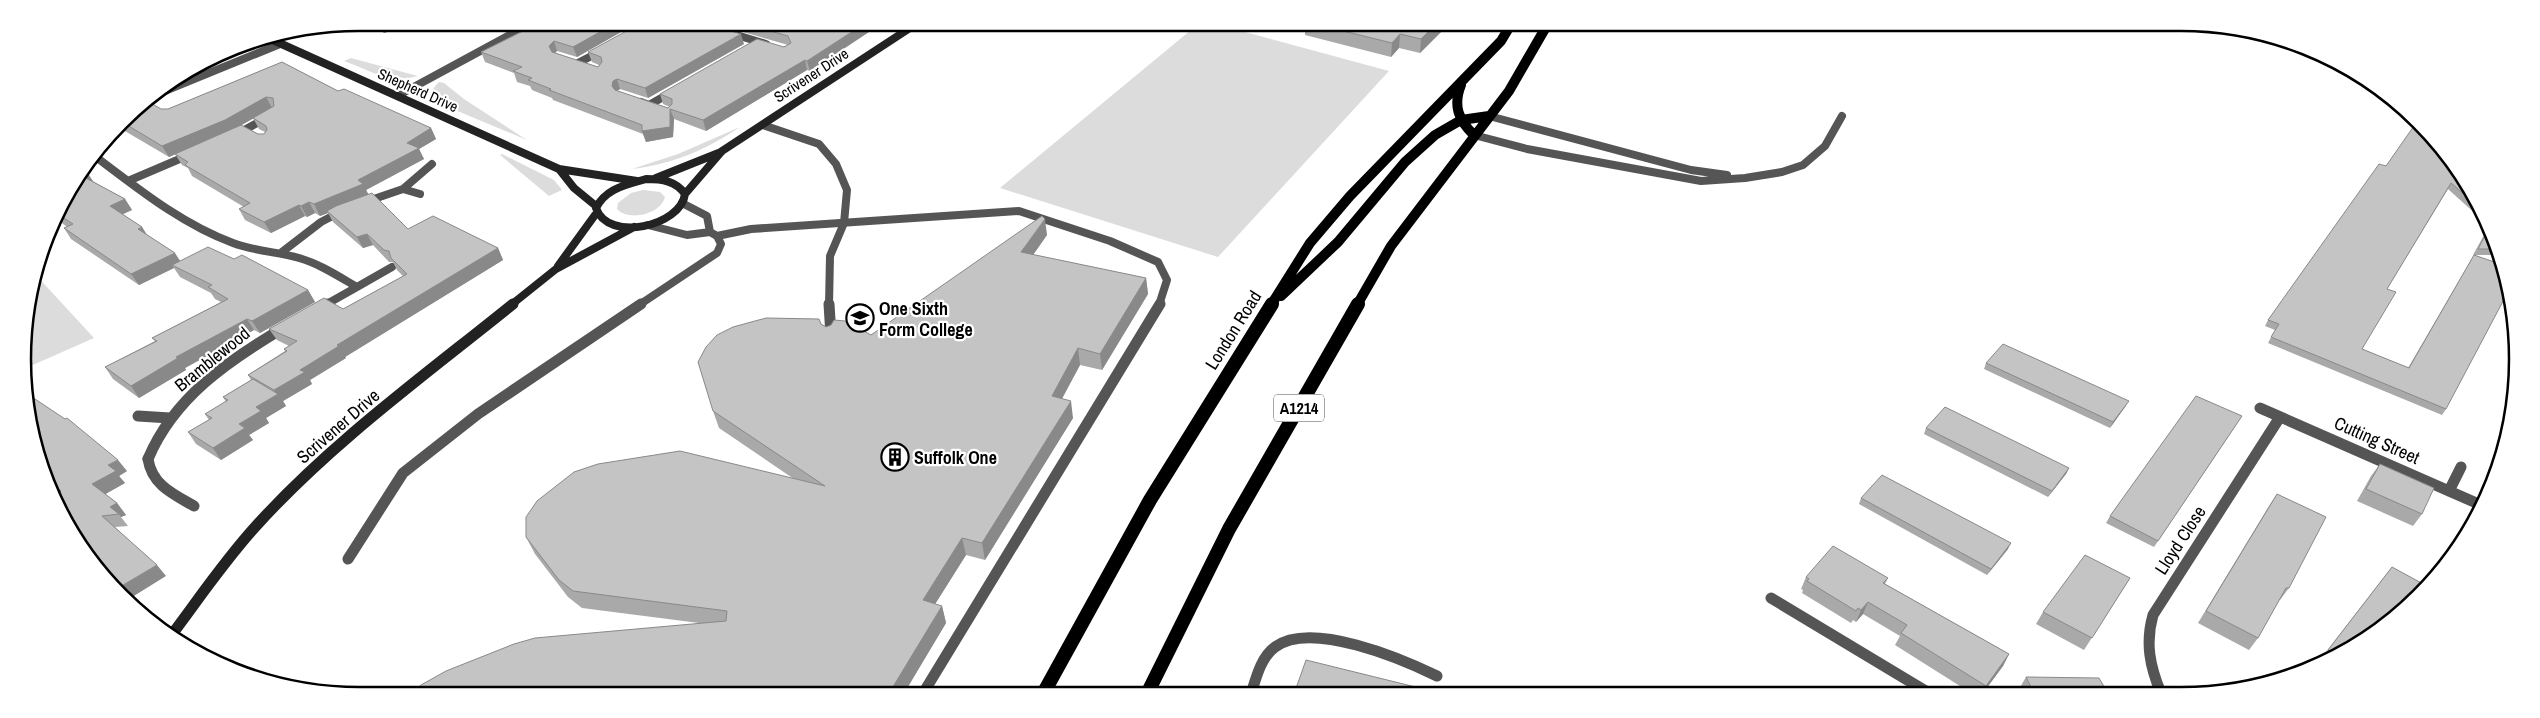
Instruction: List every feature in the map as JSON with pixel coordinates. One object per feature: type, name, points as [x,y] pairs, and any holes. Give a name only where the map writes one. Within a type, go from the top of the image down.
[{"type":"main road","name":"London Road","points":[[1047,687],[1150,500],[1267,309],[1315,236],[1350,196],[1501,41],[1507,31]]},
{"type":"main road","name":"A1214","points":[[1150,687],[1229,529],[1391,246],[1509,90],[1543,31]]},
{"type":"main road","points":[[1463,81],[1455,104],[1461,120],[1474,135]]},
{"type":"main road","points":[[1267,309],[1338,242],[1405,162],[1435,135],[1461,120],[1489,116]]},
{"type":"street","points":[[399,95],[517,31]]},
{"type":"street","points":[[722,31],[773,47]]},
{"type":"street","name":"Scrivener Drive","points":[[653,179],[722,151],[905,31]]},
{"type":"street","name":"Shepherd Drive","points":[[275,42],[399,95],[559,169],[637,181]]},
{"type":"street","points":[[750,47],[759,42]]},
{"type":"street","points":[[178,85],[280,44]]},
{"type":"street","points":[[593,69],[574,62],[611,45]]},
{"type":"street","points":[[649,105],[677,89]]},
{"type":"street","points":[[631,98],[663,110]]},
{"type":"street","points":[[227,139],[251,131],[276,113]]},
{"type":"street","points":[[1489,116],[1691,170],[1745,178]]},
{"type":"street","points":[[1474,135],[1527,148],[1701,181],[1745,178],[1782,172],[1803,166],[1825,146],[1842,116]]},
{"type":"street","points":[[763,125],[819,144],[836,164],[847,190],[844,223],[830,256],[828,283],[831,336]]},
{"type":"street","name":"Scrivener Drive","points":[[175,630],[227,560],[289,492],[350,436],[556,269],[634,227],[648,225],[673,213],[700,174],[722,151]]},
{"type":"street","points":[[128,181],[197,152]]},
{"type":"street","points":[[99,159],[158,203],[234,244],[282,252],[318,265],[358,287]]},
{"type":"street","points":[[282,252],[322,222],[355,205],[402,189],[432,164]]},
{"type":"street","name":"Shepherd Drive","points":[[559,169],[574,188],[596,210],[600,221],[608,226],[634,227]]},
{"type":"street","points":[[348,559],[402,473],[478,414],[718,254],[721,244],[714,234],[707,216],[684,199],[680,185],[671,181],[653,179],[637,181]]},
{"type":"street","name":"Scrivener Drive","points":[[556,269],[608,193],[637,181]]},
{"type":"street","points":[[402,189],[420,194]]},
{"type":"street","points":[[648,225],[687,235],[714,234],[751,229],[1019,211],[1110,241],[1158,262],[1167,280],[1160,304],[927,687]]},
{"type":"street","points":[[309,314],[392,267]]},
{"type":"street","name":"Bramblewood","points":[[194,506],[169,492],[156,482],[149,471],[148,459],[152,445],[170,418],[233,360],[292,323]]},
{"type":"street","name":"Cutting Street","points":[[2260,408],[2476,503]]},
{"type":"street","points":[[138,416],[170,418]]},
{"type":"street","name":"Lloyd Close","points":[[2159,687],[2148,655],[2148,635],[2153,615],[2280,416]]},
{"type":"street","points":[[2449,491],[2461,467]]},
{"type":"street","points":[[1772,598],[1919,687]]},
{"type":"street","points":[[1254,687],[1264,658],[1281,643],[1308,638],[1332,640],[1402,658],[1437,676]]},
{"type":"shaded area","points":[[1190,31],[1241,31],[1389,71],[1218,257],[1000,188]]},
{"type":"shaded area","points":[[351,58],[418,76],[398,78],[380,75],[344,61]]},
{"type":"shaded area","points":[[439,82],[444,83],[464,99],[527,140],[436,102],[431,91]]},
{"type":"shaded area","points":[[740,127],[715,143],[689,155],[661,164],[632,169],[678,154]]},
{"type":"shaded area","points":[[502,154],[554,180],[562,190],[549,196],[500,155]]},
{"type":"shaded area","points":[[643,190],[660,192],[665,197],[658,208],[651,212],[636,215],[622,213],[617,209],[618,203],[631,193]]},
{"type":"shaded area","points":[[41,280],[94,338],[31,366],[34,316]]},
{"type":"building","points":[[523,31],[602,31],[573,47],[554,41],[549,46],[552,52],[598,67],[602,62],[601,57],[588,52],[626,31],[730,31],[741,34],[645,88],[617,79],[613,81],[612,86],[615,90],[668,108],[672,104],[672,99],[660,94],[757,39],[784,47],[791,43],[788,36],[770,31],[853,31],[807,61],[805,60],[703,120],[670,109],[670,127],[642,131],[642,125],[549,90],[551,89],[528,80],[532,78],[513,71],[522,67],[481,52]]},
{"type":"building","points":[[1343,31],[1429,31],[1421,39],[1400,34],[1392,43]]},
{"type":"building","points":[[282,62],[338,91],[344,89],[431,128],[407,143],[419,148],[358,180],[363,184],[314,204],[309,202],[301,206],[299,205],[264,222],[239,209],[250,203],[185,165],[188,162],[175,154],[241,125],[258,134],[264,134],[267,130],[266,126],[253,118],[274,106],[273,98],[266,97],[225,120],[162,146],[128,126],[153,104],[161,109],[168,109]]},
{"type":"building","points":[[2413,127],[2441,159],[2465,195],[2451,183],[2387,289],[2396,292],[2362,349],[2409,368],[2474,255],[2494,262],[2498,274],[2503,301],[2446,409],[2271,337],[2279,324],[2268,320],[2379,164],[2386,166]]},
{"type":"building","points":[[86,178],[125,199],[110,206],[142,227],[138,229],[175,253],[131,274],[64,228],[73,224],[63,218]]},
{"type":"building","points":[[372,193],[408,229],[433,216],[498,248],[337,345],[339,346],[300,370],[305,372],[274,390],[248,375],[287,351],[284,349],[297,341],[269,329],[324,298],[343,309],[407,274],[391,258],[389,251],[384,250],[367,234],[357,237],[327,211]]},
{"type":"building","name":"Suffolk One","points":[[1042,216],[1045,219],[1021,252],[1146,278],[1100,354],[1078,348],[1052,396],[1071,401],[982,543],[962,538],[923,600],[942,606],[893,687],[419,687],[446,671],[514,644],[535,638],[726,621],[727,611],[573,591],[559,580],[526,537],[526,517],[537,501],[574,472],[598,464],[680,451],[825,486],[713,411],[698,362],[706,347],[717,335],[733,327],[766,318],[819,319],[821,324],[826,327],[831,325],[834,320],[845,321],[871,335]]},
{"type":"building","points":[[2485,236],[2489,249],[2478,249]]},
{"type":"building","points":[[208,247],[234,259],[242,255],[308,290],[252,321],[247,319],[176,357],[178,358],[131,386],[105,367],[157,341],[152,338],[228,299],[208,287],[212,285],[172,265]]},
{"type":"building","points":[[2003,344],[2129,401],[2113,422],[1986,363]]},
{"type":"building","points":[[253,379],[278,394],[256,407],[261,411],[239,424],[245,428],[213,448],[188,432],[212,418],[205,414],[228,400],[223,397]]},
{"type":"building","points":[[2196,396],[2242,416],[2158,541],[2110,516]]},
{"type":"building","points":[[34,398],[65,419],[67,418],[118,460],[108,465],[116,471],[92,484],[117,503],[110,507],[119,514],[102,516],[157,565],[122,586],[86,541],[65,504],[59,492],[61,491],[56,484],[42,444]]},
{"type":"building","points":[[1945,407],[2069,468],[2052,491],[1926,428]]},
{"type":"building","points":[[2380,464],[2434,488],[2422,514],[2366,489]]},
{"type":"building","points":[[1882,475],[2011,543],[1991,569],[1861,498]]},
{"type":"building","points":[[2277,494],[2326,517],[2289,588],[2286,588],[2258,638],[2206,611]]},
{"type":"building","points":[[1833,546],[1888,578],[1883,583],[2009,654],[1986,686],[1901,633],[1907,625],[1868,602],[1861,610],[1858,608],[1856,611],[1807,581],[1809,579],[1806,577]]},
{"type":"building","points":[[2085,555],[2130,578],[2092,638],[2043,612]]},
{"type":"building","points":[[2392,567],[2420,583],[2381,619],[2345,643],[2330,651],[2328,650]]},
{"type":"building","points":[[1306,660],[1416,687],[1296,687]]},
{"type":"building","points":[[2026,677],[2099,678],[2104,687],[2031,687]]},
{"type":"place","name":"One Sixth Form College","points":[[860,318]]},
{"type":"place","name":"Suffolk One","points":[[895,457]]}]
